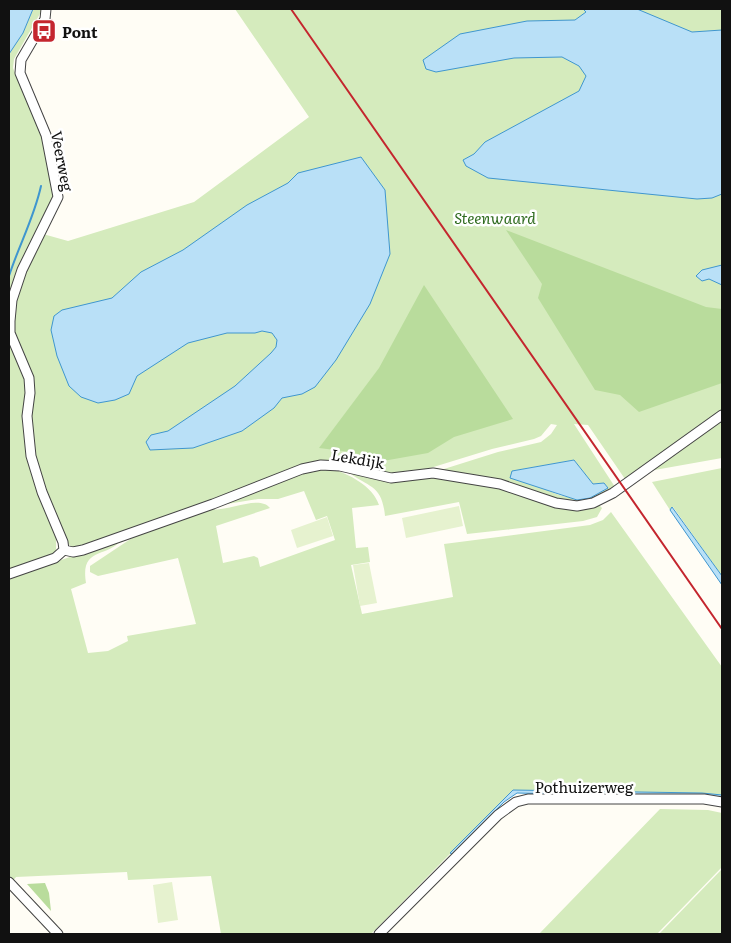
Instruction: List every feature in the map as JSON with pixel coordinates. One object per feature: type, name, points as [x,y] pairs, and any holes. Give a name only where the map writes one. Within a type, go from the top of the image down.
[{"type":"street","name":"Veerweg","points":[[46,9],[45,19],[20,60],[20,72],[46,135],[58,197],[22,270],[12,300],[10,333],[29,378],[31,389],[27,416],[32,456],[42,492],[63,542],[64,550]]},
{"type":"street","name":"Lekdijk","points":[[9,574],[55,558],[64,550],[73,552],[83,550],[212,504],[302,469],[321,465],[340,466],[391,478],[434,473],[500,484],[561,504],[577,506],[593,504],[613,493],[722,416]]},
{"type":"street","name":"Pothuizerweg","points":[[378,934],[498,816],[516,802],[528,799],[704,799],[722,802]]},
{"type":"street","points":[[9,882],[58,934]]},
{"type":"green space","name":"Steenwaard","points":[[33,9],[41,9],[14,59],[13,68],[41,135],[49,170],[53,196],[43,234],[68,241],[194,202],[309,117],[235,9],[722,9],[722,412],[625,479],[588,425],[574,424],[615,487],[607,494],[577,504],[445,471],[444,469],[498,452],[541,442],[551,434],[557,425],[551,424],[541,436],[534,439],[492,449],[427,469],[391,475],[331,463],[225,496],[97,542],[72,548],[63,537],[56,540],[56,552],[53,555],[9,570],[9,54],[23,33]],"holes":[[[574,460],[593,484],[604,483],[608,488],[594,495],[582,498],[570,497],[559,495],[512,471]]]},
{"type":"green space","points":[[506,230],[706,307],[722,309],[722,383],[639,412],[620,395],[595,390],[538,298],[542,284]]},
{"type":"green space","points":[[424,285],[513,419],[454,437],[428,453],[383,461],[351,452],[319,448],[379,368]]},
{"type":"green space","points":[[722,419],[722,458],[649,471]]},
{"type":"green space","points":[[330,468],[352,477],[366,487],[376,498],[379,505],[352,508],[356,548],[368,547],[370,562],[351,565],[362,614],[453,597],[444,544],[590,525],[603,520],[611,512],[722,667],[722,795],[513,790],[371,934],[221,934],[211,876],[128,880],[127,872],[16,877],[11,883],[9,880],[9,578],[122,539],[116,545],[91,558],[87,563],[85,571],[86,583],[71,589],[88,653],[108,651],[128,641],[127,636],[196,624],[178,558],[98,576],[90,572],[90,566],[138,534],[209,509],[224,509],[250,503],[265,504],[270,508],[216,526],[223,563],[254,556],[258,558],[260,567],[335,540],[327,516],[316,520],[304,491],[278,499],[258,499],[221,505],[308,470]]},
{"type":"green space","points":[[722,468],[722,576],[673,507],[670,510],[652,482]]},
{"type":"green space","points":[[348,472],[425,475],[486,483],[556,505],[598,504],[602,508],[597,517],[583,521],[467,534],[459,502],[385,516],[381,498],[374,488]]},
{"type":"green space","points":[[459,506],[463,526],[406,538],[402,518]]},
{"type":"green space","points":[[327,517],[333,536],[297,548],[291,530]]},
{"type":"green space","points":[[369,563],[377,603],[360,606],[353,565]]},
{"type":"green space","points":[[660,809],[708,810],[722,813],[722,867],[657,934],[539,934]]},
{"type":"green space","points":[[722,869],[722,934],[659,934]]},
{"type":"green space","points":[[172,882],[178,920],[158,923],[153,885]]},
{"type":"green space","points":[[45,883],[49,893],[51,911],[27,884]]},
{"type":"water","points":[[9,9],[33,9],[23,33],[9,54]]},
{"type":"water","points":[[583,9],[637,9],[692,32],[722,30],[722,194],[712,198],[697,199],[488,178],[466,166],[463,160],[474,154],[485,142],[579,91],[586,76],[579,66],[562,57],[514,58],[436,72],[426,69],[423,60],[460,34],[527,21],[575,20],[586,12]]},
{"type":"water","points":[[361,157],[385,190],[390,254],[370,304],[336,360],[315,387],[302,394],[282,398],[274,408],[242,431],[193,448],[150,450],[146,442],[151,435],[168,431],[235,386],[271,353],[276,347],[277,340],[272,333],[262,331],[255,333],[227,333],[188,343],[137,376],[129,394],[115,400],[98,403],[81,397],[69,386],[57,356],[51,330],[54,316],[62,310],[112,298],[141,272],[183,250],[247,205],[288,183],[298,173]]},
{"type":"water","points":[[722,265],[722,285],[709,279],[702,281],[696,276],[702,270]]},
{"type":"water","points":[[574,460],[593,484],[604,483],[608,488],[590,498],[577,500],[510,478],[512,471]]},
{"type":"water","points":[[672,507],[722,576],[722,585],[670,510]]},
{"type":"water","points":[[513,790],[702,793],[722,795],[722,798],[517,793],[504,802],[452,854],[450,853]]},
{"type":"waterway","points":[[9,276],[41,186]]},
{"type":"railway","points":[[291,9],[722,629]]},
{"type":"place","name":"Pont","points":[[44,31]]}]
